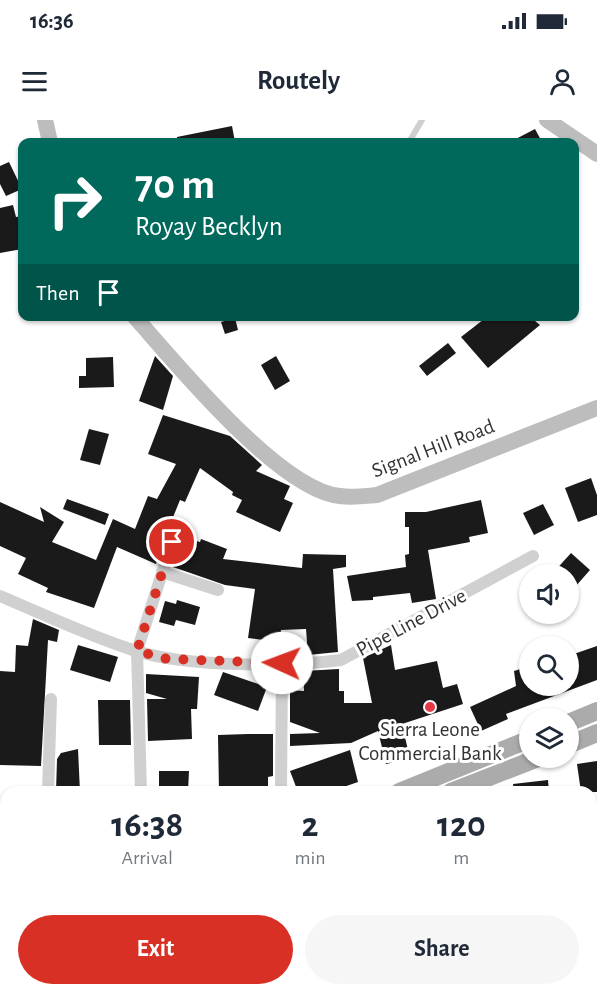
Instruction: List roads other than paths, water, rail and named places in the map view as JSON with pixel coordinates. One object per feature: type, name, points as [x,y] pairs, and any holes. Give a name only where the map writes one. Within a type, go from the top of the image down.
[{"type":"main road","points":[[45,120],[49,138]]},
{"type":"main road","points":[[547,120],[573,138]]},
{"type":"main road","points":[[579,142],[597,154]]},
{"type":"main road","name":"Signal Hill Road","points":[[139,321],[230,422],[269,457],[306,485],[338,496],[377,495],[597,408]]},
{"type":"main road","points":[[579,718],[597,711]]},
{"type":"main road","points":[[579,740],[597,733]]},
{"type":"main road","points":[[413,786],[519,743]]},
{"type":"main road","points":[[489,785],[520,768]]},
{"type":"main road","points":[[452,770],[458,786]]},
{"type":"street","points":[[141,786],[137,651],[172,542]]},
{"type":"street","name":"Pipe Line Drive","points":[[0,596],[137,651],[167,659],[282,663],[341,660],[533,556]]},
{"type":"street","points":[[162,572],[218,590]]},
{"type":"street","points":[[281,786],[282,663]]},
{"type":"street","points":[[48,786],[51,699]]},
{"type":"lane","points":[[411,138],[422,120]]},
{"type":"place","name":"Sierra Leone Commercial Bank","points":[[430,707]]}]
